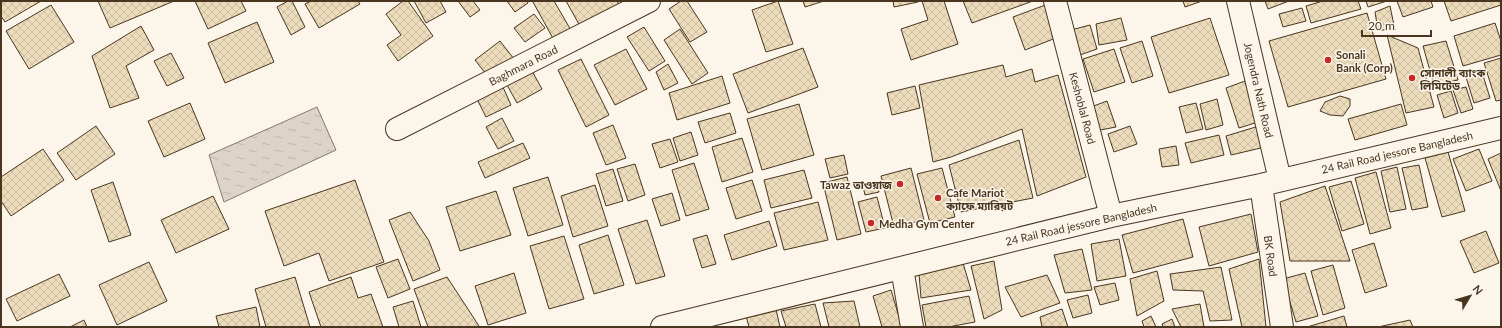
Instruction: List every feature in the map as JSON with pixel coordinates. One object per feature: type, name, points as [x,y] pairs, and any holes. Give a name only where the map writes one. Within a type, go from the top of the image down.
[{"type":"street","name":"Baghmara Road","points":[[397,129],[649,1]]},
{"type":"street","name":"Keshoblal Road","points":[[1055,1],[1111,216]]},
{"type":"street","name":"Jogendra Nath Road","points":[[1238,1],[1270,182]]},
{"type":"street","name":"24 Rail Road jessore Bangladesh","points":[[662,327],[1111,216],[1270,182],[1501,128]]},
{"type":"street","name":"BK Road","points":[[1270,182],[1282,327]]},
{"type":"street","points":[[902,268],[912,327]]},
{"type":"water","points":[[317,107],[336,150],[224,202],[209,155]]},
{"type":"building","points":[[1,1],[41,1],[5,22],[1,16]]},
{"type":"building","points":[[98,1],[174,1],[110,28]]},
{"type":"building","points":[[195,1],[241,1],[246,11],[208,29]]},
{"type":"building","points":[[288,1],[292,1],[305,27],[291,35],[277,7]]},
{"type":"building","points":[[311,1],[358,1],[360,4],[319,28],[305,4]]},
{"type":"building","points":[[403,1],[408,1],[433,36],[398,61],[387,45],[401,35],[386,14]]},
{"type":"building","points":[[414,1],[440,1],[446,12],[426,23]]},
{"type":"building","points":[[458,1],[473,1],[480,10],[470,17]]},
{"type":"building","points":[[507,1],[527,1],[528,3],[515,12]]},
{"type":"building","points":[[554,1],[572,32],[555,42],[533,2]]},
{"type":"building","points":[[566,1],[617,1],[619,5],[580,26]]},
{"type":"building","points":[[681,1],[687,1],[707,32],[690,42],[669,9]]},
{"type":"building","points":[[778,1],[793,44],[766,52],[752,10]]},
{"type":"building","points":[[803,1],[824,1],[805,7]]},
{"type":"building","points":[[893,1],[918,1],[918,2],[894,7]]},
{"type":"building","points":[[922,1],[944,1],[958,44],[911,60],[901,29],[928,20]]},
{"type":"building","points":[[963,1],[1033,1],[972,23]]},
{"type":"building","points":[[1183,1],[1202,1],[1185,7]]},
{"type":"building","points":[[1265,1],[1289,1],[1268,9]]},
{"type":"building","points":[[1323,1],[1358,1],[1361,9],[1311,23],[1306,6]]},
{"type":"building","points":[[1366,1],[1387,1],[1368,7]]},
{"type":"building","points":[[1397,1],[1431,1],[1433,7],[1403,17]]},
{"type":"building","points":[[1444,1],[1500,1],[1501,5],[1451,21]]},
{"type":"building","points":[[1048,4],[1061,36],[1025,50],[1013,17]]},
{"type":"building","points":[[51,5],[74,42],[29,69],[6,31]]},
{"type":"building","points":[[1390,6],[1395,30],[1378,30],[1375,12]]},
{"type":"building","points":[[1302,8],[1306,21],[1283,27],[1279,14]]},
{"type":"building","name":"Sonali Bank (Corp)","points":[[1367,13],[1386,79],[1288,107],[1269,41]]},
{"type":"building","points":[[534,14],[545,28],[525,42],[514,28]]},
{"type":"building","points":[[1121,18],[1127,40],[1099,45],[1096,24]]},
{"type":"building","points":[[1210,18],[1229,75],[1169,93],[1151,37]]},
{"type":"building","points":[[257,22],[274,62],[225,83],[208,43]]},
{"type":"building","points":[[1495,23],[1501,41],[1501,55],[1463,66],[1454,36]]},
{"type":"building","points":[[1090,25],[1097,49],[1077,56],[1071,30]]},
{"type":"building","points":[[141,26],[154,50],[126,66],[139,98],[110,108],[92,56]]},
{"type":"building","points":[[644,27],[665,61],[649,71],[627,37]]},
{"type":"building","points":[[680,29],[708,73],[692,84],[664,40]]},
{"type":"building","name":"সোনালী ব্যাংক লিমিটেড","points":[[1387,35],[1418,48],[1434,107],[1406,113]]},
{"type":"building","points":[[500,41],[514,59],[489,78],[475,60]]},
{"type":"building","points":[[1142,41],[1153,76],[1132,83],[1120,48]]},
{"type":"building","points":[[1446,41],[1458,80],[1434,85],[1423,46]]},
{"type":"building","points":[[803,48],[818,87],[748,113],[733,74]]},
{"type":"building","points":[[626,49],[647,89],[615,105],[594,65]]},
{"type":"building","points":[[1114,49],[1125,82],[1094,92],[1083,59]]},
{"type":"building","points":[[171,53],[184,78],[167,86],[154,61]]},
{"type":"building","points":[[1501,58],[1501,100],[1496,101],[1484,63]]},
{"type":"building","points":[[581,59],[609,115],[586,127],[558,70]]},
{"type":"building","points":[[668,64],[678,83],[664,90],[656,72]]},
{"type":"building","points":[[1003,65],[1006,77],[1032,69],[1035,82],[1058,75],[1086,177],[1037,196],[1022,129],[951,157],[933,162],[919,85]]},
{"type":"building","points":[[1481,69],[1490,98],[1474,103],[1465,74]]},
{"type":"building","points":[[532,71],[542,89],[517,103],[507,85]]},
{"type":"building","points":[[722,76],[730,103],[677,120],[669,93]]},
{"type":"building","points":[[1245,81],[1258,122],[1239,128],[1226,88]]},
{"type":"building","points":[[502,85],[511,105],[486,117],[476,97]]},
{"type":"building","points":[[915,86],[920,108],[892,115],[887,93]]},
{"type":"building","points":[[1466,87],[1473,109],[1461,113],[1453,90]]},
{"type":"building","points":[[1451,91],[1458,113],[1444,118],[1437,95]]},
{"type":"building","points":[[1340,96],[1350,99],[1350,106],[1343,116],[1330,115],[1320,111],[1325,102]]},
{"type":"building","points":[[1217,99],[1223,125],[1206,130],[1200,104]]},
{"type":"building","points":[[1107,101],[1116,127],[1095,131],[1091,107]]},
{"type":"building","points":[[190,103],[205,139],[164,157],[148,121]]},
{"type":"building","points":[[1196,103],[1203,129],[1186,133],[1179,107]]},
{"type":"building","points":[[799,104],[814,155],[762,170],[747,119]]},
{"type":"building","points":[[1401,104],[1407,125],[1355,140],[1348,119]]},
{"type":"building","points":[[730,113],[736,133],[705,143],[698,122]]},
{"type":"building","points":[[502,118],[514,141],[498,149],[486,127]]},
{"type":"building","points":[[613,125],[626,158],[606,165],[593,133]]},
{"type":"building","points":[[96,126],[115,154],[76,180],[57,153]]},
{"type":"building","points":[[1130,126],[1137,144],[1114,152],[1108,134]]},
{"type":"building","points":[[1259,126],[1265,147],[1231,155],[1226,136]]},
{"type":"building","points":[[691,132],[698,155],[680,161],[673,138]]},
{"type":"building","points":[[1219,135],[1224,155],[1191,163],[1185,143]]},
{"type":"building","points":[[742,138],[753,172],[722,182],[712,147]]},
{"type":"building","points":[[670,139],[678,162],[660,168],[652,144]]},
{"type":"building","points":[[1019,140],[1033,198],[961,212],[949,165]]},
{"type":"building","points":[[523,143],[530,158],[485,178],[478,162]]},
{"type":"building","points":[[1176,146],[1179,165],[1162,167],[1159,149]]},
{"type":"building","points":[[43,149],[64,180],[11,216],[1,201],[1,177]]},
{"type":"building","points":[[1479,149],[1492,181],[1466,191],[1453,159]]},
{"type":"building","points":[[1448,152],[1465,211],[1442,217],[1425,158]]},
{"type":"building","points":[[1501,153],[1501,191],[1488,159]]},
{"type":"building","points":[[844,155],[848,174],[830,178],[825,159]]},
{"type":"building","points":[[694,163],[709,209],[686,216],[672,170]]},
{"type":"building","points":[[635,164],[645,195],[628,201],[617,169]]},
{"type":"building","points":[[1419,165],[1428,207],[1412,210],[1402,168]]},
{"type":"building","points":[[1397,167],[1406,209],[1390,212],[1381,171]]},
{"type":"building","points":[[911,168],[924,220],[894,227],[881,176]]},
{"type":"building","points":[[942,168],[955,217],[930,223],[917,174]]},
{"type":"building","points":[[613,169],[623,201],[606,206],[596,174]]},
{"type":"building","points":[[804,170],[812,198],[771,208],[764,180]]},
{"type":"building","points":[[1376,172],[1391,228],[1370,234],[1355,178]]},
{"type":"building","points":[[548,177],[563,225],[528,236],[513,188]]},
{"type":"building","points":[[847,177],[861,234],[837,240],[823,183]]},
{"type":"building","points":[[355,180],[384,262],[329,281],[319,253],[284,266],[265,211]]},
{"type":"building","points":[[752,180],[762,211],[736,219],[726,188]]},
{"type":"building","points":[[1351,181],[1364,224],[1342,231],[1329,187]]},
{"type":"building","points":[[113,182],[131,235],[109,242],[91,190]]},
{"type":"building","points":[[877,184],[879,192],[865,195],[863,187]]},
{"type":"building","points":[[595,185],[608,226],[573,237],[561,196]]},
{"type":"building","points":[[1325,186],[1350,261],[1290,261],[1280,202]]},
{"type":"building","points":[[496,191],[511,235],[460,251],[446,207]]},
{"type":"building","points":[[672,193],[680,220],[661,226],[652,199]]},
{"type":"building","points":[[213,196],[229,229],[176,253],[161,220]]},
{"type":"building","points":[[877,197],[885,228],[866,232],[858,202]]},
{"type":"building","points":[[818,202],[828,240],[784,250],[774,213]]},
{"type":"building","points":[[410,212],[429,241],[440,270],[413,281],[389,220]]},
{"type":"building","points":[[1251,214],[1258,252],[1209,266],[1199,227]]},
{"type":"building","points":[[1183,219],[1193,257],[1133,273],[1122,235]]},
{"type":"building","points":[[647,220],[665,276],[636,284],[618,229]]},
{"type":"building","points":[[769,221],[777,246],[732,260],[724,235]]},
{"type":"building","points":[[1486,231],[1499,263],[1474,273],[1460,241]]},
{"type":"building","points":[[608,235],[624,285],[594,294],[579,245]]},
{"type":"building","points":[[707,235],[716,264],[702,268],[693,239]]},
{"type":"building","points":[[564,236],[584,299],[549,309],[530,246]]},
{"type":"building","points":[[1119,239],[1126,276],[1097,281],[1091,244]]},
{"type":"building","points":[[1374,243],[1387,286],[1365,293],[1352,250]]},
{"type":"building","points":[[1082,249],[1092,290],[1065,293],[1054,255]]},
{"type":"building","points":[[398,259],[410,289],[388,298],[376,267]]},
{"type":"building","points":[[1259,259],[1266,327],[1242,327],[1229,269]]},
{"type":"building","points":[[994,261],[1002,310],[984,319],[971,266]]},
{"type":"building","points":[[149,262],[167,301],[117,325],[99,285]]},
{"type":"building","points":[[963,263],[971,290],[921,298],[919,274]]},
{"type":"building","points":[[1333,265],[1345,308],[1323,315],[1311,271]]},
{"type":"building","points":[[1221,267],[1232,320],[1210,321],[1203,291],[1173,290],[1170,274]]},
{"type":"building","points":[[1157,271],[1164,301],[1137,316],[1130,279]]},
{"type":"building","points":[[514,273],[526,313],[488,325],[475,286]]},
{"type":"building","points":[[1305,273],[1318,316],[1296,322],[1283,279]]},
{"type":"building","points":[[59,274],[70,296],[17,321],[6,299]]},
{"type":"building","points":[[1047,275],[1060,303],[1021,317],[1005,287]]},
{"type":"building","points":[[295,277],[310,327],[266,327],[255,289]]},
{"type":"building","points":[[351,277],[358,298],[371,294],[383,327],[321,327],[309,292]]},
{"type":"building","points":[[447,277],[479,326],[428,327],[414,289]]},
{"type":"building","points":[[1115,283],[1119,300],[1100,305],[1094,287]]},
{"type":"building","points":[[891,290],[902,327],[882,327],[873,296]]},
{"type":"building","points":[[1088,295],[1092,313],[1073,318],[1067,300]]},
{"type":"building","points":[[969,296],[975,322],[948,327],[926,327],[922,305]]},
{"type":"building","points":[[413,301],[421,327],[399,327],[393,307]]},
{"type":"building","points":[[854,301],[860,327],[829,327],[823,303]]},
{"type":"building","points":[[815,304],[821,327],[786,327],[781,311]]},
{"type":"building","points":[[1200,304],[1204,327],[1181,327],[1172,309]]},
{"type":"building","points":[[775,305],[780,327],[749,327],[745,312]]},
{"type":"building","points":[[256,307],[260,327],[219,327],[216,316]]},
{"type":"building","points":[[1062,309],[1068,327],[1042,327],[1040,317]]},
{"type":"building","points":[[1151,316],[1156,327],[1144,327],[1142,321]]},
{"type":"building","points":[[1344,316],[1347,327],[1307,327]]},
{"type":"building","points":[[1172,319],[1175,327],[1163,327],[1162,324]]},
{"type":"building","points":[[84,320],[87,327],[70,327]]},
{"type":"building","points":[[1410,320],[1413,327],[1378,327]]},
{"type":"place","name":"Sonali Bank (Corp)","points":[[1328,60]]},
{"type":"place","name":"সোনালী ব্যাংক লিমিটেড","points":[[1412,78]]},
{"type":"place","name":"Tawaz তাওয়াজ","points":[[900,184]]},
{"type":"place","name":"Cafe Mariot ক্যাফে ম্যারিয়ট","points":[[938,198]]},
{"type":"place","name":"Medha Gym Center","points":[[871,223]]}]
